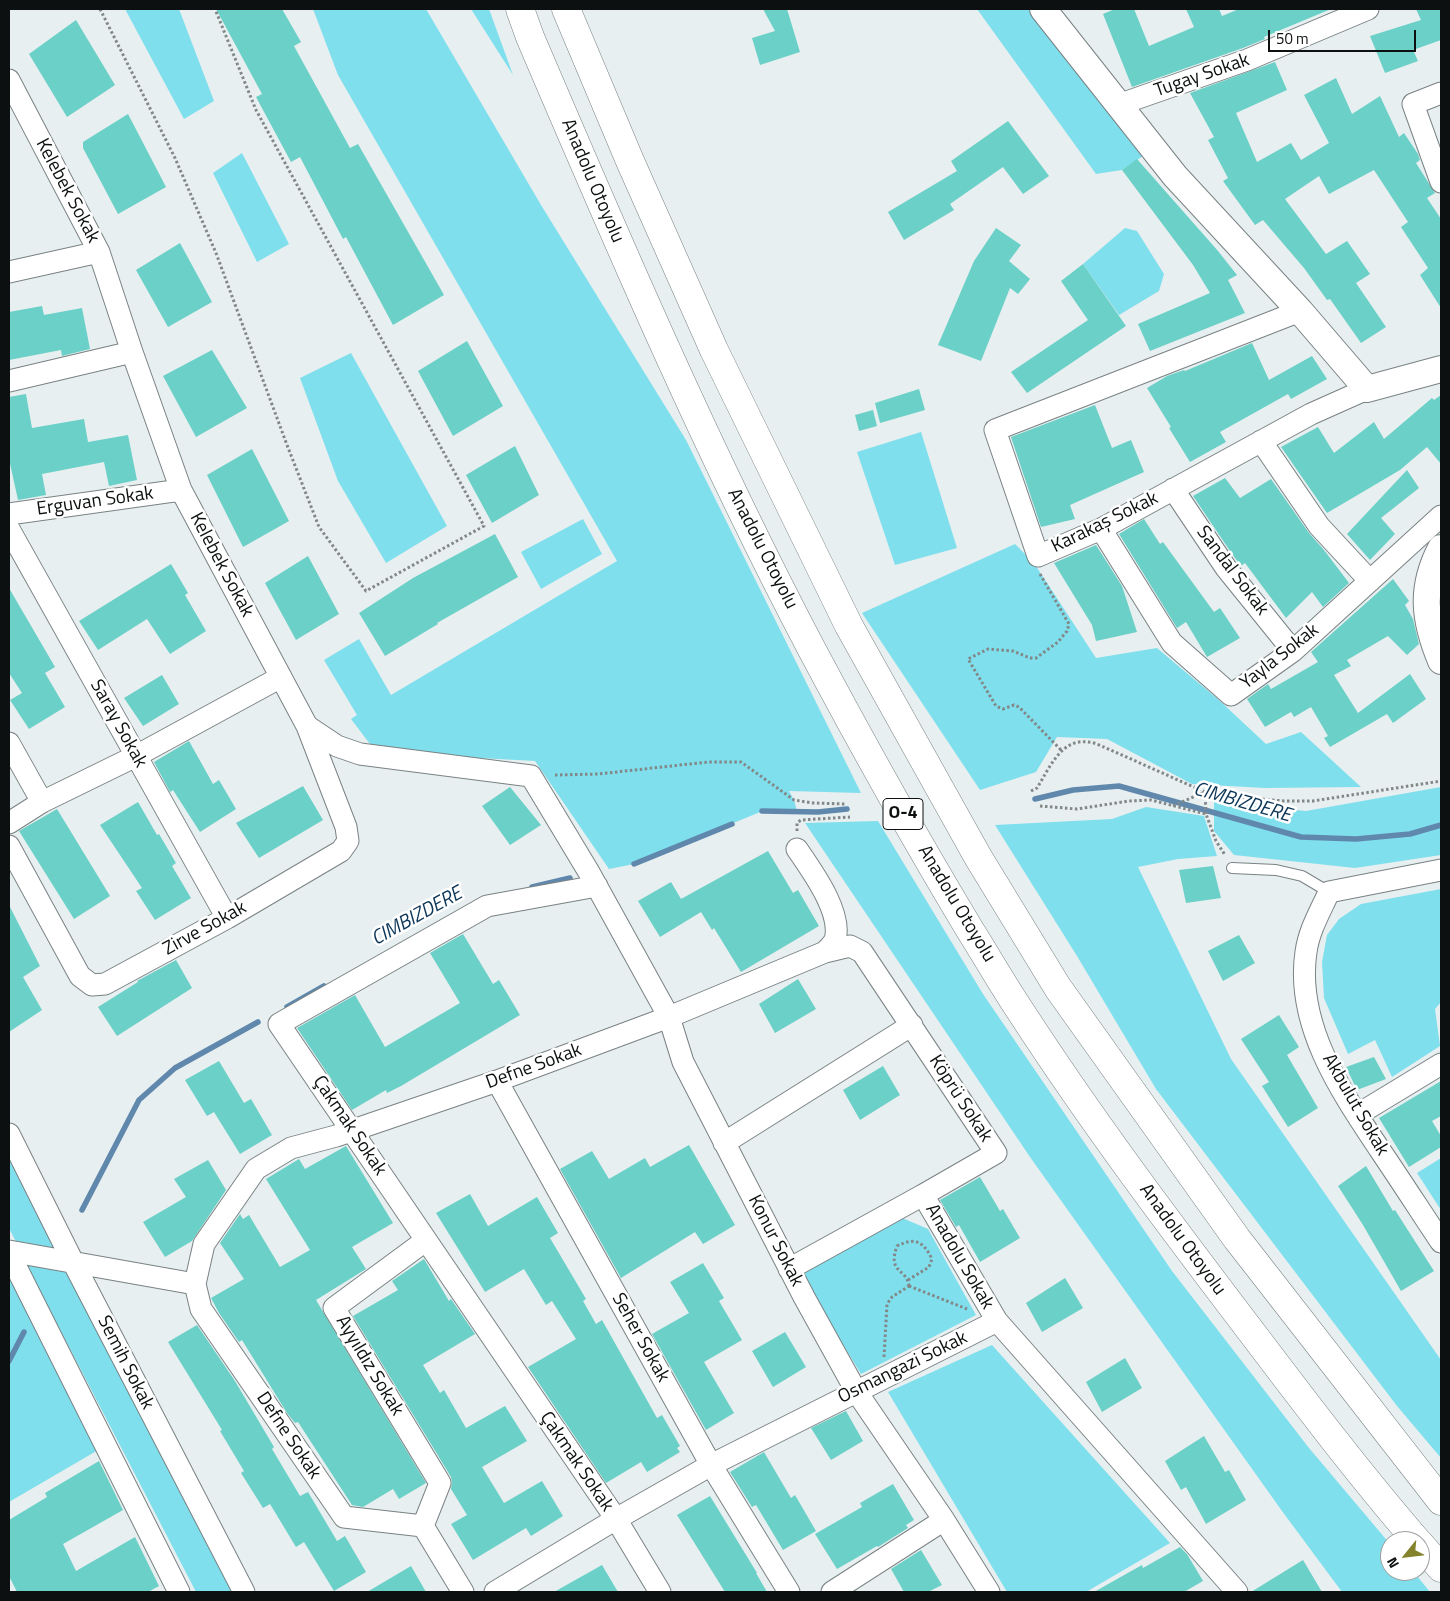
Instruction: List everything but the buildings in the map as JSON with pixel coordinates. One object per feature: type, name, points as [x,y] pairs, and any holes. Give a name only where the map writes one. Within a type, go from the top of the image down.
[{"type":"highway","name":"Anadolu Otoyolu","points":[[520,9],[530,37],[619,245],[674,369],[736,499],[810,646],[931,865],[1020,1010],[1096,1123],[1199,1264],[1295,1389],[1409,1531]]},
{"type":"highway","name":"O-4","points":[[566,9],[630,161],[714,350],[849,626],[978,857],[1058,988],[1237,1239],[1441,1501]]},
{"type":"highway","points":[[1430,1555],[1441,1568]]},
{"type":"street","points":[[1043,9],[1175,176],[1300,311],[1367,388],[1441,369]]},
{"type":"street","name":"Tugay Sokak","points":[[1118,105],[1248,60],[1368,9]]},
{"type":"street","name":"Kelebek Sokak","points":[[9,80],[100,252],[132,352],[181,490],[307,726],[337,746],[360,754],[531,776]]},
{"type":"street","points":[[1441,93],[1413,104],[1441,182]]},
{"type":"street","points":[[9,272],[100,252]]},
{"type":"street","name":"Karakaş Sokak","points":[[1300,311],[995,430],[1038,556],[1101,529],[1311,414],[1367,388]]},
{"type":"street","points":[[9,381],[132,352]]},
{"type":"street","points":[[1261,441],[1319,526],[1370,581]]},
{"type":"street","name":"Sandal Sokak","points":[[1173,489],[1226,568],[1293,651]]},
{"type":"street","name":"Erguvan Sokak","points":[[9,514],[181,490]]},
{"type":"street","name":"Yayla Sokak","points":[[1101,529],[1172,643],[1231,695],[1293,651],[1441,516]]},
{"type":"street","name":"Saray Sokak","points":[[9,529],[227,918]]},
{"type":"street","points":[[1441,548],[1430,573],[1426,600],[1426,610],[1441,661]]},
{"type":"street","points":[[9,823],[42,802],[136,756],[281,677]]},
{"type":"street","name":"Zirve Sokak","points":[[9,846],[80,976],[92,986],[105,984],[227,918],[341,851],[348,841],[346,826],[307,726]]},
{"type":"street","points":[[9,743],[42,802]]},
{"type":"street","points":[[531,776],[594,880]]},
{"type":"street","points":[[797,849],[821,885],[835,918],[834,941],[825,952]]},
{"type":"street","points":[[1329,892],[1441,870]]},
{"type":"street","name":"Konur Sokak","points":[[594,880],[669,1017],[683,1062],[724,1143],[856,1391],[944,1520],[989,1592]]},
{"type":"street","name":"Çakmak Sokak","points":[[594,880],[487,906],[279,1024],[616,1519],[660,1592]]},
{"type":"street","name":"Akbulut Sokak","points":[[1329,892],[1310,931],[1306,953],[1306,1000],[1316,1035],[1329,1068],[1357,1115],[1441,1242]]},
{"type":"street","name":"Köprü Sokak","points":[[825,952],[850,946],[862,952],[996,1153],[923,1195]]},
{"type":"street","name":"Defne Sokak","points":[[424,1526],[344,1517],[201,1309],[195,1284],[204,1244],[256,1170],[291,1148],[352,1130],[497,1081],[669,1017],[825,952]]},
{"type":"street","points":[[724,1143],[912,1025]]},
{"type":"street","points":[[1357,1115],[1441,1064]]},
{"type":"street","name":"Seher Sokak","points":[[497,1081],[711,1465],[789,1592]]},
{"type":"street","name":"Semih Sokak","points":[[9,1134],[244,1592]]},
{"type":"street","name":"Anadolu Sokak","points":[[790,1269],[923,1195],[997,1321]]},
{"type":"street","name":"Ayyıldız Sokak","points":[[424,1526],[440,1483],[334,1308],[425,1241]]},
{"type":"street","points":[[9,1252],[195,1284]]},
{"type":"street","points":[[9,1252],[179,1592]]},
{"type":"street","points":[[997,1321],[1230,1590]]},
{"type":"street","name":"Osmangazi Sokak","points":[[495,1592],[616,1519],[711,1465],[997,1321]]},
{"type":"street","points":[[832,1592],[944,1520]]},
{"type":"street","points":[[424,1526],[463,1592]]},
{"type":"lane","points":[[1232,868],[1276,870],[1302,876],[1329,892]]},
{"type":"path","points":[[100,9],[175,158],[216,253],[319,527],[366,590],[484,526],[256,110],[215,9]]},
{"type":"path","points":[[1038,556],[1034,563],[1069,624],[1068,631],[1058,642],[1036,658],[1030,658],[1013,651],[988,649],[968,659],[996,706],[1002,709],[1014,705],[1019,707],[1061,750]]},
{"type":"path","points":[[1031,791],[1037,788],[1061,750],[1070,744],[1088,741],[1205,792],[1284,801],[1312,801],[1441,781]]},
{"type":"path","points":[[531,776],[598,774],[708,762],[741,762],[794,800],[812,804],[845,804]]},
{"type":"path","points":[[1174,806],[1205,792]]},
{"type":"path","points":[[1205,792],[1206,813],[1216,842],[1232,868]]},
{"type":"path","points":[[1040,806],[1076,809],[1129,801],[1151,800],[1206,813]]},
{"type":"path","points":[[797,849],[797,823],[801,820],[850,817]]},
{"type":"path","points":[[908,1280],[929,1267],[932,1259],[926,1246],[917,1242],[907,1241],[897,1246],[894,1256],[894,1266],[908,1280],[909,1286]]},
{"type":"path","points":[[909,1286],[997,1321]]},
{"type":"path","points":[[883,1378],[887,1304],[892,1297],[909,1286]]},
{"type":"shaded area","points":[[125,9],[179,9],[214,101],[184,119]]},
{"type":"shaded area","points":[[313,9],[426,9],[541,205],[686,440],[861,793],[789,791],[797,811],[765,810],[634,864],[609,869],[535,761],[461,757],[370,744],[351,719],[357,715],[324,660],[359,639],[391,695],[617,561],[338,75]]},
{"type":"shaded area","points":[[471,9],[489,9],[513,75]]},
{"type":"shaded area","points":[[977,9],[1032,9],[1146,154],[1122,170],[1096,174]]},
{"type":"shaded area","points":[[242,153],[289,244],[257,262],[213,173]]},
{"type":"shaded area","points":[[1125,228],[1137,231],[1164,274],[1159,291],[1119,315],[1083,264]]},
{"type":"shaded area","points":[[351,353],[447,526],[386,563],[338,481],[300,378]]},
{"type":"shaded area","points":[[921,432],[957,548],[895,565],[857,452]]},
{"type":"shaded area","points":[[583,519],[602,554],[541,589],[521,552]]},
{"type":"shaded area","points":[[1015,544],[1034,563],[1096,658],[1157,648],[1220,701],[1266,744],[1301,732],[1361,787],[1265,788],[1192,784],[1107,739],[1057,737],[1036,772],[980,790],[862,613]]},
{"type":"shaded area","points":[[1441,787],[1441,855],[1355,868],[1234,855],[1214,831],[1214,802],[1306,811]]},
{"type":"shaded area","points":[[1146,807],[1204,816],[1217,856],[1178,859],[1138,867],[1231,1059],[1441,1360],[1441,1458],[1397,1406],[1156,1089],[1077,956],[995,825],[1112,819]]},
{"type":"shaded area","points":[[878,821],[983,994],[1172,1271],[1309,1448],[1380,1532],[1380,1581],[1421,1581],[1430,1592],[1342,1592],[1282,1511],[1030,1157],[805,823]]},
{"type":"shaded area","points":[[1441,889],[1441,1002],[1435,1009],[1440,1046],[1392,1077],[1375,1040],[1348,1054],[1324,998],[1322,962],[1327,935],[1339,919],[1361,904]]},
{"type":"shaded area","points":[[9,1150],[58,1249],[16,1242],[9,1228]]},
{"type":"shaded area","points":[[1441,1158],[1441,1210],[1417,1173]]},
{"type":"shaded area","points":[[900,1217],[928,1229],[976,1315],[861,1374],[799,1273]]},
{"type":"shaded area","points":[[9,1253],[105,1446],[9,1502]]},
{"type":"shaded area","points":[[25,1262],[68,1268],[234,1592],[196,1592]]},
{"type":"shaded area","points":[[992,1345],[1170,1543],[1086,1592],[1007,1592],[888,1392]]},
{"type":"waterway","name":"CIMBIZDERE","points":[[1035,799],[1073,790],[1119,786],[1301,837],[1356,839],[1410,834],[1441,825]]},
{"type":"waterway","name":"CIMBIZDERE","points":[[762,811],[818,812],[847,809]]},
{"type":"waterway","name":"CIMBIZDERE","points":[[634,864],[732,824]]},
{"type":"waterway","name":"CIMBIZDERE","points":[[532,887],[570,878]]},
{"type":"waterway","name":"CIMBIZDERE","points":[[287,1007],[324,986]]},
{"type":"waterway","name":"CIMBIZDERE","points":[[82,1210],[139,1100],[175,1068],[258,1022]]},
{"type":"waterway","name":"CIMBIZDERE","points":[[9,1361],[24,1332]]}]
